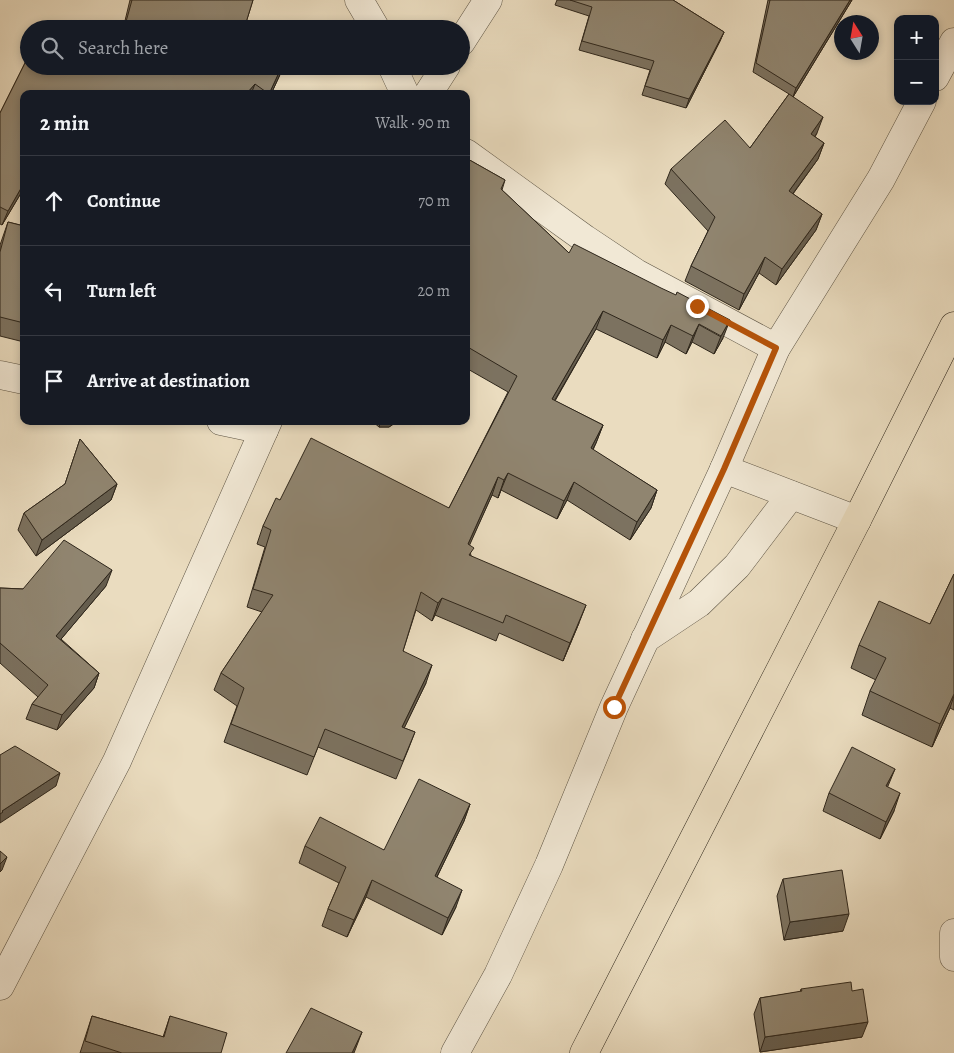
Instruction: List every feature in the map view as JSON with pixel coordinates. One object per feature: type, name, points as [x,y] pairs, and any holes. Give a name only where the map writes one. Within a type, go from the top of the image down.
[{"type":"main road","points":[[584,1053],[857,520],[954,326]]},
{"type":"street","points":[[359,0],[371,20]]},
{"type":"street","points":[[470,28],[488,0]]},
{"type":"street","points":[[939,70],[954,42]]},
{"type":"street","points":[[396,75],[403,90]]},
{"type":"street","points":[[431,90],[440,75]]},
{"type":"street","points":[[455,1053],[498,976],[549,865],[614,707],[724,469],[776,348],[881,179],[920,105]]},
{"type":"street","points":[[470,156],[585,239],[636,273],[776,348]]},
{"type":"street","points":[[0,375],[20,379]]},
{"type":"street","points":[[0,986],[117,760],[266,426]]},
{"type":"street","points":[[724,469],[857,520]]},
{"type":"street","points":[[646,639],[699,603],[718,585],[737,566],[791,495]]},
{"type":"street","points":[[954,933],[954,957]]},
{"type":"building","points":[[132,0],[253,0],[247,20],[126,20]]},
{"type":"building","points":[[570,0],[673,0],[724,32],[689,99],[645,86],[654,61],[582,41],[592,7]]},
{"type":"building","points":[[770,0],[850,0],[841,15],[834,15],[834,26],[796,88],[756,63]]},
{"type":"building","points":[[20,73],[20,75],[278,75],[271,90],[263,90],[255,84],[250,90],[20,90],[20,190],[8,211],[0,207],[0,113]]},
{"type":"building","points":[[789,94],[823,117],[811,134],[824,143],[789,191],[822,214],[782,269],[765,257],[744,294],[691,266],[715,217],[671,169],[725,120],[750,148]]},
{"type":"building","points":[[470,160],[505,180],[501,189],[569,253],[574,244],[676,295],[677,292],[730,320],[721,336],[699,324],[693,336],[671,325],[663,340],[603,311],[552,399],[603,425],[591,448],[657,490],[637,522],[574,482],[564,501],[508,473],[504,480],[498,477],[468,544],[474,548],[469,555],[586,605],[570,643],[506,615],[503,623],[442,598],[438,603],[421,592],[403,651],[432,665],[402,727],[415,732],[403,761],[325,729],[314,757],[231,724],[244,688],[221,673],[273,595],[253,589],[271,530],[263,526],[276,498],[280,500],[311,438],[449,508],[517,376],[470,348]]},
{"type":"building","points":[[8,222],[20,225],[20,322],[0,317],[0,252]]},
{"type":"building","points":[[80,439],[117,484],[42,540],[24,513],[65,484]]},
{"type":"building","points":[[64,540],[112,570],[56,636],[99,673],[62,715],[32,704],[48,685],[0,643],[0,588],[23,589]]},
{"type":"building","points":[[954,574],[954,694],[940,724],[870,691],[886,658],[859,645],[879,601],[930,624]]},
{"type":"building","points":[[15,746],[60,773],[0,814],[0,755]]},
{"type":"building","points":[[852,747],[895,769],[886,786],[900,793],[886,822],[829,793]]},
{"type":"building","points":[[419,779],[470,804],[435,876],[462,890],[448,918],[372,880],[354,920],[328,909],[346,867],[305,846],[320,817],[384,850]]},
{"type":"building","points":[[0,851],[7,857],[0,864]]},
{"type":"building","points":[[842,870],[849,914],[790,922],[783,879]]},
{"type":"building","points":[[851,982],[852,991],[863,989],[868,1022],[765,1037],[760,998],[802,991],[801,989]]},
{"type":"building","points":[[311,1008],[362,1032],[352,1053],[286,1053]]},
{"type":"building","points":[[92,1016],[164,1037],[170,1016],[227,1033],[221,1053],[122,1053],[85,1041]]},
{"type":"route","points":[[614,707],[724,469],[776,348],[697,306]]}]
